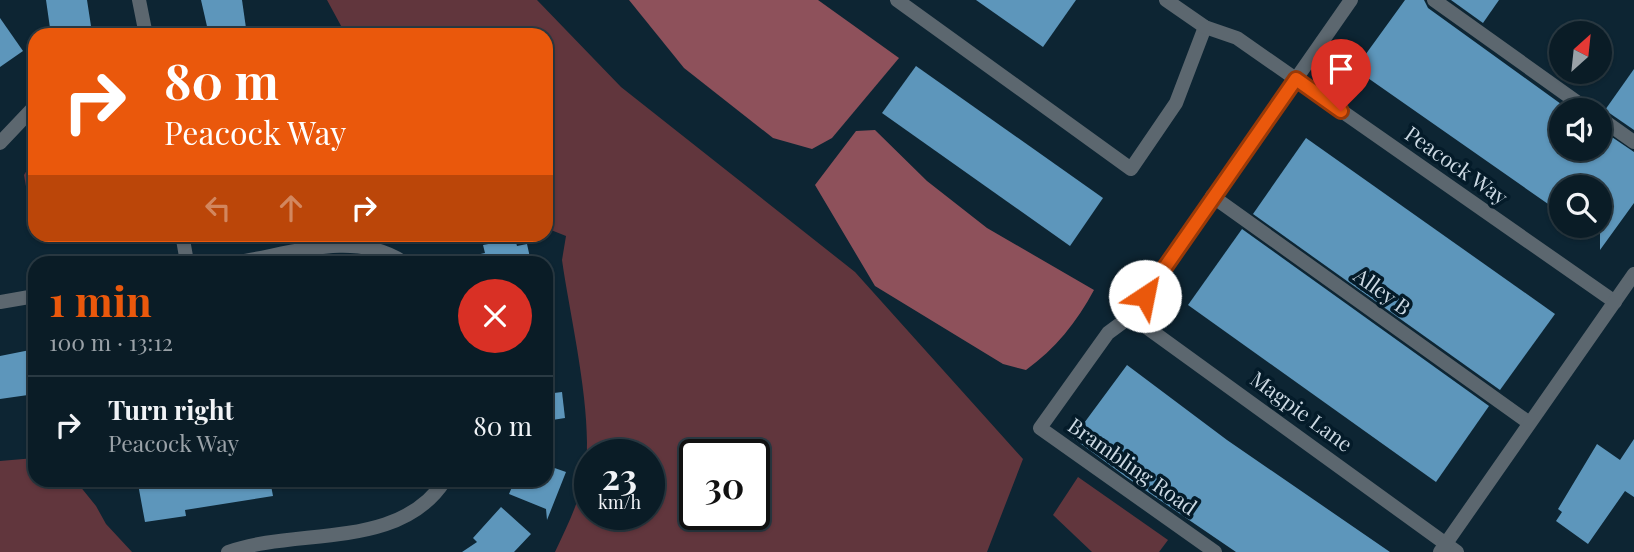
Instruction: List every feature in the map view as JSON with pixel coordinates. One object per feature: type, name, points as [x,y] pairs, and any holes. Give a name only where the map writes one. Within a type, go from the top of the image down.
[{"type":"street","points":[[139,0],[145,28]]},
{"type":"street","points":[[898,0],[1131,169],[1176,103],[1205,27]]},
{"type":"street","name":"Peacock Way","points":[[1166,0],[1205,27],[1237,38],[1615,302]]},
{"type":"street","points":[[1132,316],[1351,0]]},
{"type":"street","points":[[1434,0],[1571,98]]},
{"type":"street","points":[[0,143],[28,113]]},
{"type":"street","points":[[1612,126],[1634,142]]},
{"type":"street","name":"Alley B","points":[[1212,197],[1528,422]]},
{"type":"street","points":[[278,256],[350,245],[375,249],[390,256]]},
{"type":"street","points":[[1448,549],[1528,422],[1634,274]]},
{"type":"street","points":[[0,302],[28,297]]},
{"type":"street","name":"Magpie Lane","points":[[1132,316],[1448,549]]},
{"type":"street","name":"Brambling Road","points":[[1132,316],[1108,333],[1040,428],[1215,552]]},
{"type":"street","points":[[228,552],[393,523],[422,507],[439,487]]},
{"type":"shaded area","points":[[327,0],[537,0],[621,87],[855,272],[1023,459],[987,552],[555,552],[574,509],[574,530],[665,530],[665,439],[587,439],[584,395],[562,260],[566,236],[553,231],[553,28],[342,28]]},
{"type":"shaded area","points":[[629,0],[818,0],[899,58],[832,138],[812,149],[773,138],[684,68]]},
{"type":"shaded area","points":[[875,130],[927,181],[987,228],[1094,290],[1064,334],[1026,370],[1003,364],[875,286],[815,185],[856,131]]},
{"type":"shaded area","points":[[28,168],[28,192],[27,192],[24,175]]},
{"type":"shaded area","points":[[28,459],[28,487],[81,487],[106,524],[132,552],[0,552],[0,461]]},
{"type":"shaded area","points":[[1078,477],[1168,540],[1159,552],[1092,552],[1053,515]]},
{"type":"building","points":[[46,0],[87,0],[91,26],[50,28]]},
{"type":"building","points":[[201,0],[242,0],[246,28],[207,28]]},
{"type":"building","points":[[976,0],[1076,0],[1043,47]]},
{"type":"building","points":[[1405,0],[1424,0],[1428,8],[1553,98],[1549,98],[1549,161],[1612,161],[1612,137],[1634,152],[1634,203],[1612,233],[1612,175],[1549,175],[1549,205],[1355,69]]},
{"type":"building","points":[[1451,0],[1499,0],[1483,23]]},
{"type":"building","points":[[0,18],[23,51],[0,67]]},
{"type":"building","points":[[916,66],[1103,198],[1070,246],[882,113]]},
{"type":"building","points":[[1634,69],[1634,130],[1612,115],[1612,100]]},
{"type":"building","points":[[1306,138],[1555,314],[1500,390],[1253,214]]},
{"type":"building","points":[[1242,229],[1489,406],[1436,482],[1188,305]]},
{"type":"building","points":[[1600,238],[1609,238],[1600,250]]},
{"type":"building","points":[[499,242],[516,242],[517,246],[527,244],[530,256],[476,256],[485,253],[483,245]]},
{"type":"building","points":[[28,350],[28,395],[0,399],[0,356]]},
{"type":"building","points":[[1127,365],[1227,440],[1390,552],[1236,552],[1126,477],[1073,438]]},
{"type":"building","points":[[562,392],[565,418],[553,420],[553,393]]},
{"type":"building","points":[[1634,439],[1634,497],[1625,491],[1588,544],[1556,521],[1562,512],[1558,509],[1597,444],[1620,460]]},
{"type":"building","points":[[553,467],[566,472],[547,520],[546,509],[509,494],[512,487],[553,487]]},
{"type":"building","points":[[139,487],[271,487],[273,496],[185,510],[186,516],[145,522]]},
{"type":"building","points":[[501,507],[531,534],[514,552],[462,552],[477,542],[473,538]]},
{"type":"route","points":[[1145,296],[1225,177],[1296,79],[1341,111]]}]
